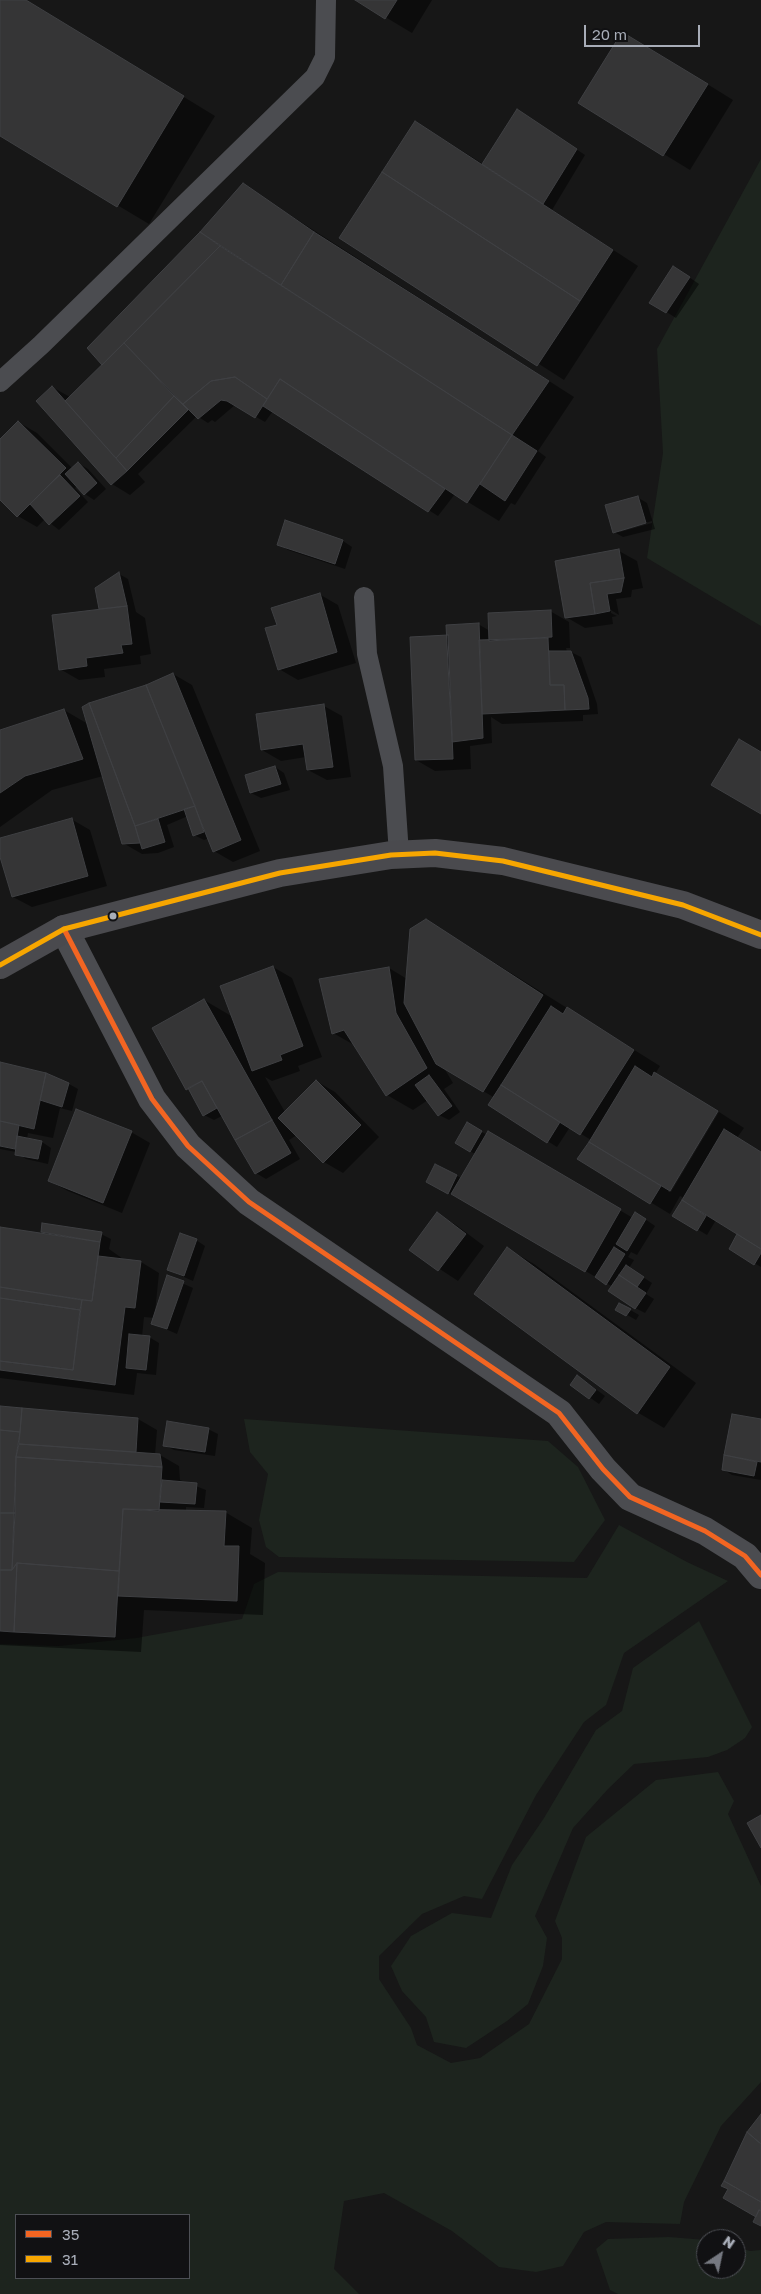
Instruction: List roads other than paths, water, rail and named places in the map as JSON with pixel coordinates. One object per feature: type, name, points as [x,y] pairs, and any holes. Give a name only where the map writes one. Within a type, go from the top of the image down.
[{"type":"main road","points":[[0,966],[64,929],[280,873],[399,854],[434,853],[503,861],[683,904],[761,935]]},
{"type":"street","points":[[64,929],[152,1099],[188,1146],[248,1202],[559,1413],[603,1469],[630,1497],[706,1531],[745,1556],[761,1575]]},
{"type":"lane","points":[[0,382],[41,345],[314,77],[325,57],[326,0]]},
{"type":"lane","points":[[364,597],[367,654],[393,766],[399,854]]}]
